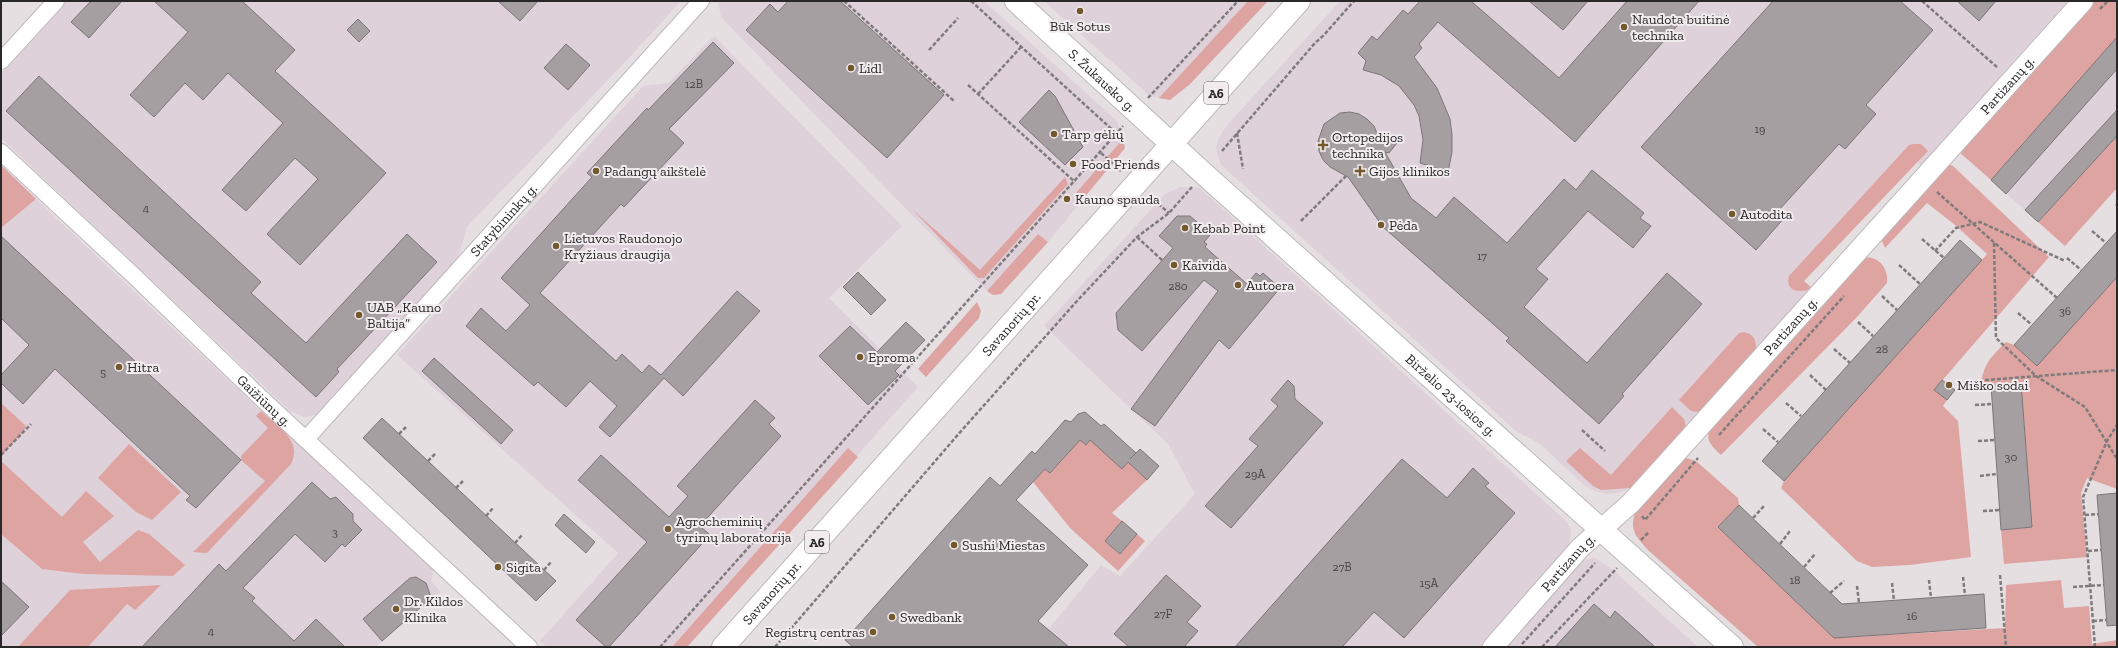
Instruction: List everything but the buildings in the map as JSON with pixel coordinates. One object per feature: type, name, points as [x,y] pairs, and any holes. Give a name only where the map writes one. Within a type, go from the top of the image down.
[{"type":"main road","name":"S. Žukausko g.","points":[[1016,1],[1171,143]]},
{"type":"main road","name":"Savanorių pr.","points":[[723,647],[1299,1]]},
{"type":"main road","name":"Birželio 23-iosios g.","points":[[1171,143],[1732,647]]},
{"type":"street","points":[[1,61],[56,1]]},
{"type":"street","name":"Statybininkų g.","points":[[306,439],[701,1]]},
{"type":"street","name":"Partizanų g.","points":[[1493,647],[1580,548],[1636,497],[2083,1]]},
{"type":"street","name":"Gaižiūnų g.","points":[[1,152],[529,647]]},
{"type":"path","points":[[844,1],[944,94],[954,101]]},
{"type":"path","points":[[660,647],[1117,134],[971,1]]},
{"type":"path","points":[[1154,92],[1238,1]]},
{"type":"path","points":[[1222,151],[1314,43],[1324,35],[1354,1]]},
{"type":"path","points":[[1922,1],[2001,70]]},
{"type":"path","points":[[929,50],[958,18]]},
{"type":"path","points":[[978,94],[1021,47]]},
{"type":"path","points":[[968,85],[1075,182]]},
{"type":"path","points":[[1237,134],[1243,170]]},
{"type":"path","points":[[775,647],[962,430],[1137,237],[1169,213],[1204,173]]},
{"type":"path","points":[[1301,221],[1347,175]]},
{"type":"path","points":[[1937,192],[2057,298]]},
{"type":"path","points":[[1935,251],[1956,228],[1980,222],[2066,259],[2081,270]]},
{"type":"path","points":[[2092,231],[2106,243]]},
{"type":"path","points":[[1137,237],[1162,260]]},
{"type":"path","points":[[1922,239],[1944,258]]},
{"type":"path","points":[[1994,243],[1996,338],[2036,376],[2085,407],[2117,459]]},
{"type":"path","points":[[1899,265],[1920,284]]},
{"type":"path","points":[[1882,296],[1897,310]]},
{"type":"path","points":[[2018,313],[2032,325]]},
{"type":"path","points":[[1858,322],[1873,336]]},
{"type":"path","points":[[1834,349],[1850,363]]},
{"type":"path","points":[[1973,381],[2117,370]]},
{"type":"path","points":[[1810,376],[1826,390]]},
{"type":"path","points":[[1786,402],[1801,416]]},
{"type":"path","points":[[1975,405],[1992,404]]},
{"type":"path","points":[[1,455],[31,424]]},
{"type":"path","points":[[2094,647],[2084,497],[2107,441],[2117,425]]},
{"type":"path","points":[[399,434],[406,427]]},
{"type":"path","points":[[1762,429],[1778,442]]},
{"type":"path","points":[[1582,430],[1605,451]]},
{"type":"path","points":[[1978,441],[1995,440]]},
{"type":"path","points":[[428,461],[435,454]]},
{"type":"path","points":[[1980,476],[1997,474]]},
{"type":"path","points":[[456,488],[463,480]]},
{"type":"path","points":[[1753,518],[1764,506]]},
{"type":"path","points":[[486,516],[493,508]]},
{"type":"path","points":[[1983,511],[2000,510]]},
{"type":"path","points":[[2085,515],[2099,514]]},
{"type":"path","points":[[1780,544],[1790,531]]},
{"type":"path","points":[[515,543],[522,535]]},
{"type":"path","points":[[2088,551],[2101,550]]},
{"type":"path","points":[[1804,568],[1815,554]]},
{"type":"path","points":[[544,570],[551,562]]},
{"type":"path","points":[[1521,646],[1595,563]]},
{"type":"path","points":[[2000,575],[2006,647]]},
{"type":"path","points":[[1542,647],[1610,576]]},
{"type":"path","points":[[1963,577],[1964,596]]},
{"type":"path","points":[[1929,580],[1931,598]]},
{"type":"path","points":[[1830,593],[1844,581]]},
{"type":"path","points":[[1892,583],[1894,601]]},
{"type":"path","points":[[2074,587],[2104,585]]},
{"type":"path","points":[[1857,586],[1859,603]]},
{"type":"path","points":[[2093,621],[2106,620]]},
{"type":"shaded area","points":[[67,1],[681,1],[626,61],[467,227],[457,261],[316,415],[304,417],[290,411],[1,138],[1,73]]},
{"type":"shaded area","points":[[718,1],[984,1],[1117,121],[1125,148],[1048,242],[1001,294],[993,295],[987,291],[868,170],[721,17]]},
{"type":"shaded area","points":[[1044,1],[1268,1],[1190,84],[1170,100],[1150,96]]},
{"type":"shaded area","points":[[1248,1],[1268,1],[1190,84],[1170,100],[1159,98]]},
{"type":"shaded area","points":[[1340,1],[2068,1],[2007,68],[1923,167],[1917,162],[1804,281],[1811,287],[1631,488],[1618,493],[1607,494],[1595,491],[1584,485],[1539,443],[1517,432],[1221,165],[1216,150],[1218,139],[1228,124]]},
{"type":"shaded area","points":[[2094,1],[2117,1],[2117,37],[1991,180],[1959,152]]},
{"type":"shaded area","points":[[714,36],[902,226],[829,298],[918,387],[687,647],[547,647],[540,641],[618,553],[397,355],[643,86],[668,83]]},
{"type":"shaded area","points":[[2117,37],[2117,136],[2038,222],[1991,180]]},
{"type":"shaded area","points":[[2117,136],[2117,188],[2065,246],[2038,222]]},
{"type":"shaded area","points":[[1123,139],[1125,148],[1083,199],[1076,193]]},
{"type":"shaded area","points":[[1921,144],[1928,151],[1804,281],[1811,287],[1808,290],[1796,291],[1790,287],[1788,281],[1789,276],[1909,145]]},
{"type":"shaded area","points":[[1948,164],[1953,166],[2049,257],[1934,390],[1947,400],[1943,406],[1958,421],[1971,557],[1910,565],[1872,567],[1857,561],[1781,488],[1784,481],[1987,254],[1955,225],[1927,203],[1885,248],[1882,241],[1883,236]]},
{"type":"shaded area","points":[[1,165],[36,199],[1,228]]},
{"type":"shaded area","points":[[1065,177],[1068,184],[984,278],[978,278],[912,209],[980,270]]},
{"type":"shaded area","points":[[1180,187],[1200,188],[1567,522],[1571,530],[1569,546],[1480,647],[1034,647],[1101,565],[1120,576],[1195,494],[1168,444],[1044,326],[1165,194]]},
{"type":"shaded area","points":[[36,199],[261,411],[323,465],[434,570],[431,581],[441,592],[376,647],[1,647],[1,228]]},
{"type":"shaded area","points":[[1038,234],[1048,242],[1001,294],[993,295],[987,291]]},
{"type":"shaded area","points":[[1863,258],[1873,259],[1881,264],[1886,272],[1887,283],[1857,317],[1721,455],[1709,441],[1709,429]]},
{"type":"shaded area","points":[[2117,277],[2117,489],[2087,478],[2081,493],[2087,557],[2004,564],[2001,530],[2032,527],[2021,383],[1980,386],[1984,371],[1988,361],[2006,342],[2014,345],[2037,365]]},
{"type":"shaded area","points":[[977,302],[981,311],[979,318],[926,377],[918,369]]},
{"type":"shaded area","points":[[1744,332],[1750,334],[1753,338],[1756,349],[1701,410],[1697,412],[1691,411],[1679,400],[1739,333]]},
{"type":"shaded area","points":[[1,403],[26,426],[23,432],[1,456]]},
{"type":"shaded area","points":[[1672,407],[1684,419],[1686,427],[1630,488],[1601,490],[1593,486],[1566,461],[1580,448],[1611,475]]},
{"type":"shaded area","points":[[261,411],[281,428],[291,441],[294,448],[294,455],[291,464],[207,553],[193,552],[265,481],[241,460],[241,456],[268,428],[256,416]]},
{"type":"shaded area","points":[[1080,440],[1086,445],[1090,440],[1122,468],[1128,462],[1147,480],[1112,513],[1122,521],[1105,541],[1120,554],[1137,534],[1145,541],[1118,571],[1070,528],[1033,482],[1045,469],[1050,473]]},
{"type":"shaded area","points":[[129,444],[181,492],[152,520],[136,512],[98,478]]},
{"type":"shaded area","points":[[848,448],[858,457],[687,647],[672,647]]},
{"type":"shaded area","points":[[1683,457],[1696,461],[1738,498],[1739,505],[1718,527],[1834,638],[2005,628],[2006,585],[2061,580],[2064,608],[2089,606],[2092,644],[2117,640],[2117,647],[1758,647],[1649,551],[1634,532],[1633,521],[1637,508]]},
{"type":"shaded area","points":[[1,461],[62,517],[86,491],[114,516],[83,542],[100,562],[138,530],[149,534],[185,565],[173,576],[83,574],[42,569],[1,534]]},
{"type":"shaded area","points":[[1594,557],[1613,570],[1698,647],[1503,647],[1578,563]]},
{"type":"shaded area","points":[[161,585],[135,610],[127,604],[88,647],[18,647],[70,590]]},
{"type":"place","name":"Būk Sotus","points":[[1080,11]]},
{"type":"place","name":"Naudota buitinė technika","points":[[1624,27]]},
{"type":"place","name":"Lidl","points":[[851,68]]},
{"type":"place","name":"Tarp gėlių","points":[[1054,134]]},
{"type":"place","name":"Ortopedijos technika","points":[[1323,145]]},
{"type":"place","name":"Food Friends","points":[[1073,164]]},
{"type":"place","name":"Padangų aikštelė","points":[[596,171]]},
{"type":"place","name":"Gijos klinikos","points":[[1360,171]]},
{"type":"place","name":"Kauno spauda","points":[[1067,199]]},
{"type":"place","name":"Autodita","points":[[1732,214]]},
{"type":"place","name":"Pėda","points":[[1381,225]]},
{"type":"place","name":"Kebab Point","points":[[1185,228]]},
{"type":"place","name":"Lietuvos Raudonojo Kryžiaus draugija","points":[[556,246]]},
{"type":"place","name":"Kaivida","points":[[1174,265]]},
{"type":"place","name":"Autoera","points":[[1238,285]]},
{"type":"place","name":"UAB „Kauno Baltija“","points":[[359,315]]},
{"type":"place","name":"Eproma","points":[[860,357]]},
{"type":"place","name":"Hitra","points":[[119,367]]},
{"type":"place","name":"Miško sodai","points":[[1949,385]]},
{"type":"place","name":"Agrocheminių tyrimų laboratorija","points":[[668,529]]},
{"type":"place","name":"Sushi Miestas","points":[[954,545]]},
{"type":"place","name":"Sigita","points":[[498,567]]},
{"type":"place","name":"Dr. Kildos Klinika","points":[[396,609]]},
{"type":"place","name":"Swedbank","points":[[892,617]]},
{"type":"place","name":"Registrų centras","points":[[873,632]]}]
